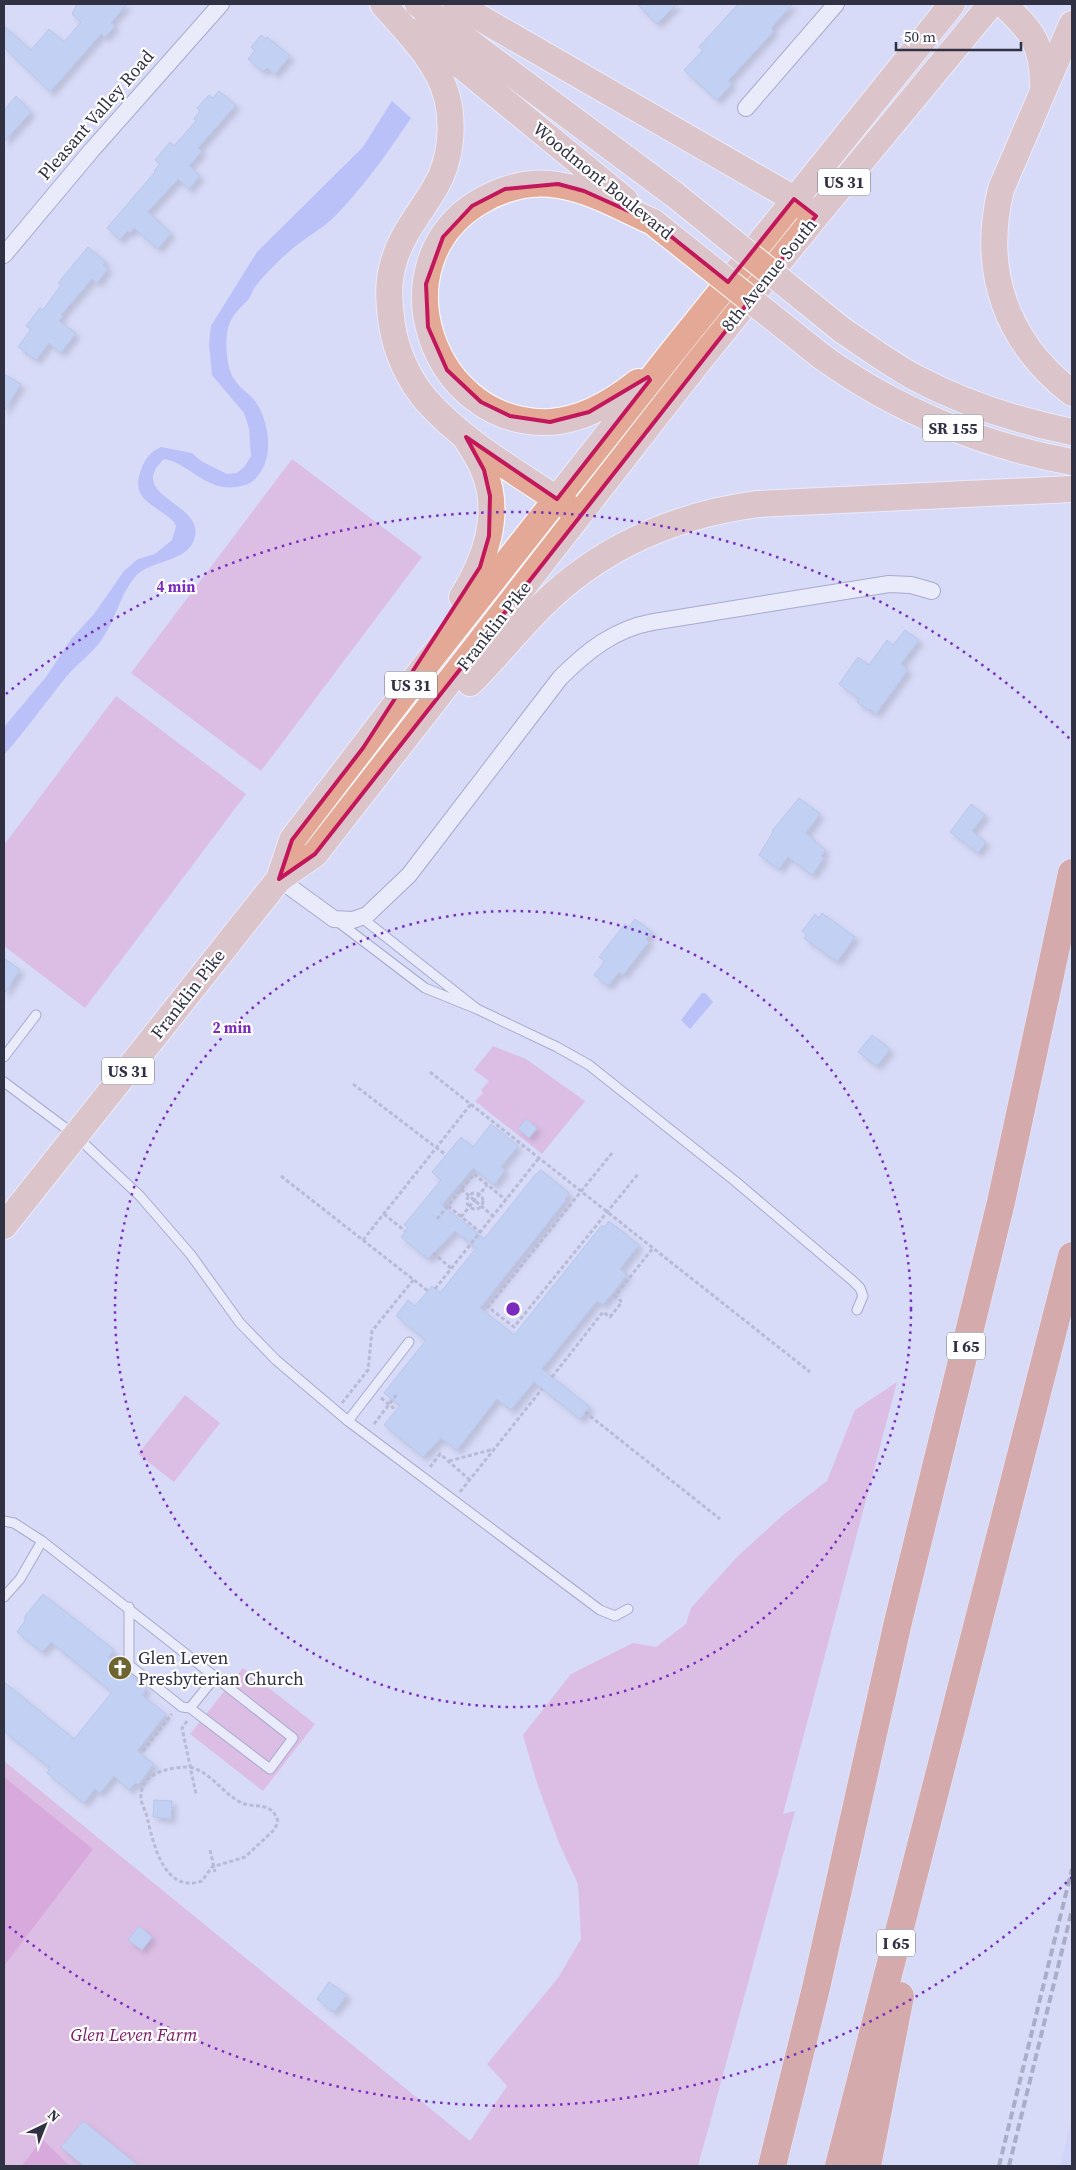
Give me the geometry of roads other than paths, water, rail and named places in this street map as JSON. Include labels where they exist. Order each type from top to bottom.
[{"type":"highway","name":"I 65","points":[[772,2166],[816,1988],[898,1622],[1001,1202],[1072,873]]},
{"type":"highway","name":"I 65","points":[[839,2166],[1072,1256]]},
{"type":"highway","points":[[867,2166],[954,1719]]},
{"type":"main road","name":"Woodmont Boulevard","points":[[384,4],[821,356],[865,386],[948,426],[1033,454],[1072,462]]},
{"type":"main road","points":[[384,4],[427,56],[436,71],[446,96],[450,119],[448,153],[440,178],[408,229],[393,262],[389,295],[393,333],[397,349],[414,384],[438,413],[466,437],[581,516]]},
{"type":"main road","name":"Woodmont Boulevard","points":[[418,4],[675,195],[842,330],[892,364],[943,391],[996,413],[1072,432]]},
{"type":"main road","points":[[456,4],[794,199],[816,216]]},
{"type":"main road","name":"8th Avenue South","points":[[674,350],[952,4]]},
{"type":"main road","name":"8th Avenue South","points":[[699,361],[991,4]]},
{"type":"main road","points":[[1003,4],[1032,32],[1037,42],[1043,66],[1043,88]]},
{"type":"main road","points":[[1072,24],[1000,189],[994,218],[993,251],[1005,305],[1019,336],[1036,361],[1072,393]]},
{"type":"main road","points":[[653,222],[572,187],[546,183],[505,189],[472,206],[443,237],[430,268],[424,298],[425,312],[433,344],[454,379],[466,391],[493,409],[529,420],[550,422],[597,408],[636,384],[674,350]]},
{"type":"main road","name":"Franklin Pike","points":[[279,879],[292,840],[674,350]]},
{"type":"main road","name":"Franklin Pike","points":[[4,1226],[279,879],[315,854],[581,516],[699,361]]},
{"type":"main road","points":[[363,748],[463,596],[474,578],[486,550],[490,509],[488,482],[466,437]]},
{"type":"main road","points":[[385,765],[475,678],[553,594],[599,560],[634,540],[668,525],[712,511],[758,504],[1072,489]]},
{"type":"street","name":"Pleasant Valley Road","points":[[4,255],[91,151],[221,4]]},
{"type":"street","points":[[746,108],[836,4]]},
{"type":"street","points":[[279,879],[334,920],[346,921],[362,918],[386,899],[409,875],[560,678],[603,640],[641,624],[880,585],[903,584],[932,591]]},
{"type":"lane","points":[[362,918],[477,1009]]},
{"type":"lane","points":[[334,920],[425,988],[477,1009],[574,1056],[628,1095],[735,1180],[853,1281],[860,1288],[863,1296],[857,1310]]},
{"type":"lane","points":[[4,1057],[36,1015]]},
{"type":"lane","points":[[4,1082],[76,1136],[110,1166],[163,1220],[245,1329],[276,1360],[336,1411],[604,1613],[615,1616],[628,1608]]},
{"type":"lane","points":[[348,1421],[409,1342]]},
{"type":"lane","points":[[4,1521],[14,1523],[42,1541],[129,1607],[293,1738],[270,1769],[193,1710],[180,1706],[129,1665],[129,1607]]},
{"type":"lane","points":[[4,1597],[20,1579],[42,1541]]},
{"type":"lane","points":[[193,1710],[216,1676]]},
{"type":"water","points":[[392,101],[411,118],[385,156],[337,214],[277,262],[255,287],[249,299],[236,312],[229,324],[226,347],[231,374],[236,383],[257,404],[265,422],[268,452],[262,471],[249,483],[239,487],[225,487],[215,485],[182,466],[164,459],[154,472],[154,482],[159,491],[188,515],[194,525],[195,537],[191,546],[176,557],[148,567],[134,578],[124,593],[110,626],[100,642],[66,677],[4,755],[4,727],[46,677],[72,638],[94,614],[124,571],[138,559],[155,554],[172,540],[176,526],[174,522],[146,500],[141,495],[139,488],[138,480],[148,456],[161,447],[192,453],[201,461],[227,474],[237,473],[245,466],[251,456],[249,428],[244,413],[212,375],[209,344],[211,326],[257,252],[363,147]]},
{"type":"water","points":[[702,993],[705,993],[713,1002],[690,1029],[681,1020]]},
{"type":"railway","points":[[999,2166],[1072,1869]]},
{"type":"railway","points":[[1009,2166],[1072,1910]]},
{"type":"place","name":"Glen Leven Presbyterian Church","points":[[120,1668]]},
{"type":"park label","name":"Glen Leven Farm","points":[[134,2035]]}]
